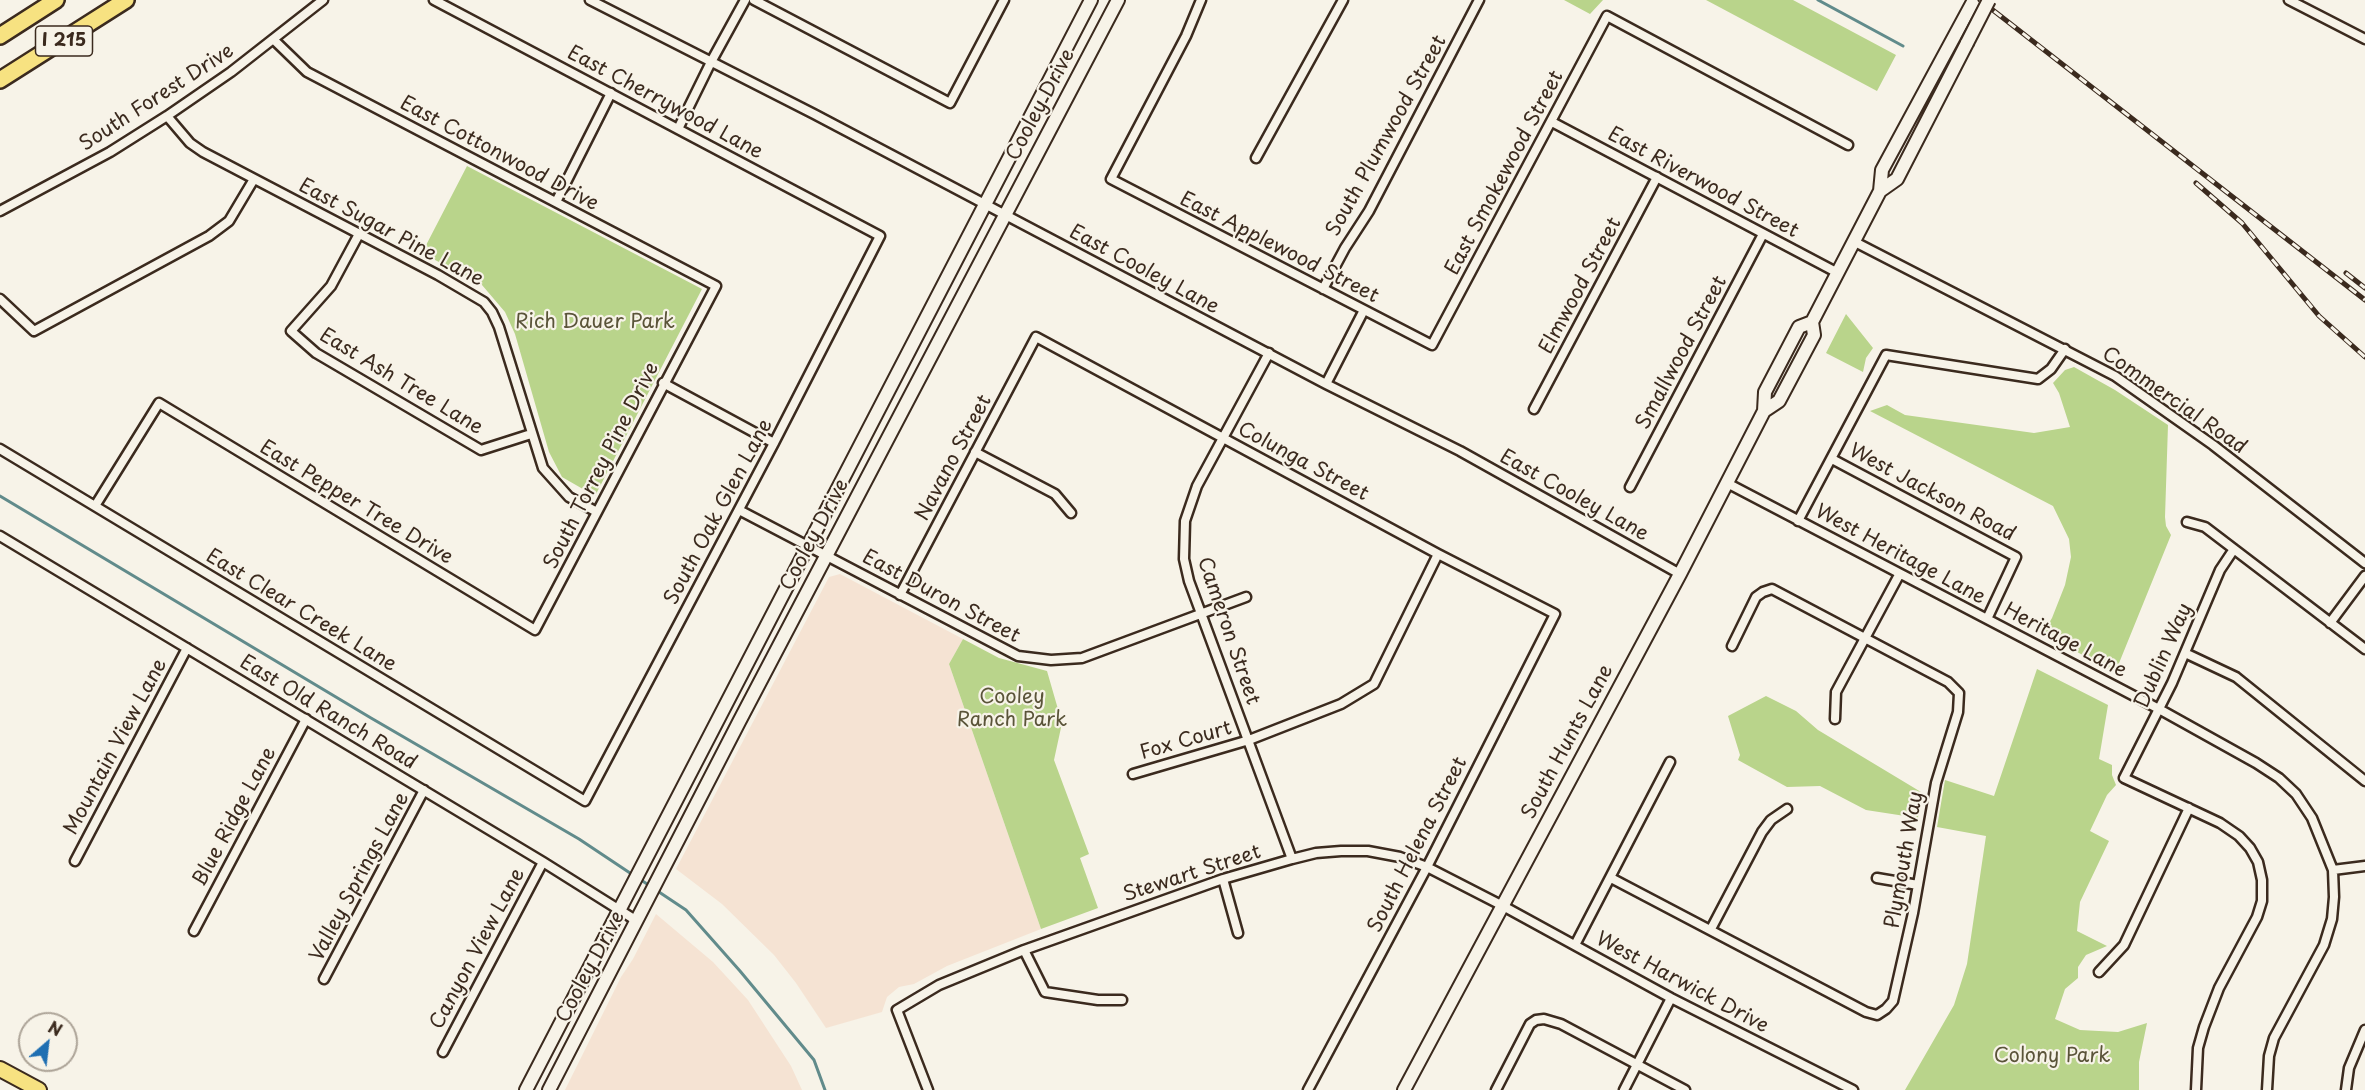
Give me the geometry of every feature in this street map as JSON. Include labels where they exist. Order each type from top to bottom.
[{"type":"highway","name":"I 215","points":[[0,36],[56,0]]},
{"type":"highway","name":"I 215","points":[[0,80],[126,0]]},
{"type":"main road","points":[[0,1070],[31,1088]]},
{"type":"street","name":"South Forest Drive","points":[[0,210],[110,152],[167,116],[274,39],[323,0]]},
{"type":"street","name":"East Cherrywood Lane","points":[[434,0],[880,236]]},
{"type":"street","name":"East Cooley Lane","points":[[590,0],[814,114],[1326,384],[1460,451],[1680,573]]},
{"type":"street","points":[[678,129],[745,0]]},
{"type":"street","points":[[754,0],[950,103],[1004,0]]},
{"type":"street","name":"Cooley Drive","points":[[528,1087],[806,545],[1091,0]]},
{"type":"street","name":"Cooley Drive","points":[[549,1090],[826,555],[1118,0]]},
{"type":"street","name":"East Applewood Street","points":[[1201,0],[1186,36],[1111,179],[1432,345]]},
{"type":"street","points":[[1256,158],[1343,0]]},
{"type":"street","name":"South Plumwood Street","points":[[1323,289],[1345,248],[1369,211],[1479,0]]},
{"type":"street","name":"South Hunts Lane","points":[[1404,1090],[1764,411],[1779,401],[1789,382],[1814,334],[1812,322],[1880,191],[1882,170],[1974,0]]},
{"type":"street","name":"South Hunts Lane","points":[[1880,191],[1897,179],[1989,0]]},
{"type":"street","points":[[2289,0],[2365,39]]},
{"type":"street","name":"East Smokewood Street","points":[[1432,345],[1607,16],[1848,145]]},
{"type":"street","name":"East Cottonwood Drive","points":[[274,39],[297,65],[307,72],[716,286]]},
{"type":"street","points":[[556,202],[611,93]]},
{"type":"street","name":"East Sugar Pine Lane","points":[[167,116],[190,143],[473,294],[488,307],[499,327],[543,468],[569,497],[597,512]]},
{"type":"street","name":"East Riverwood Street","points":[[1552,122],[1838,273]]},
{"type":"street","name":"Elmwood Street","points":[[1534,409],[1657,177]]},
{"type":"street","points":[[0,299],[34,330],[209,236],[229,221],[254,179]]},
{"type":"street","name":"East Ash Tree Lane","points":[[359,234],[331,286],[291,331],[316,353],[481,450],[531,434]]},
{"type":"street","name":"Smallwood Street","points":[[1630,487],[1763,234]]},
{"type":"street","name":"South Oak Glen Lane","points":[[585,801],[774,443],[880,236]]},
{"type":"street","name":"Commercial Road","points":[[1853,241],[2115,376],[2213,445],[2365,563]]},
{"type":"street","name":"South Torrey Pine Drive","points":[[535,630],[716,286]]},
{"type":"street","points":[[1326,384],[1364,310]]},
{"type":"street","name":"Colunga Street","points":[[1036,337],[1438,554],[1555,614]]},
{"type":"street","name":"Navano Street","points":[[900,595],[1036,337]]},
{"type":"street","points":[[1727,483],[1798,521],[1886,355],[2038,379],[2051,369],[2065,349]]},
{"type":"street","name":"Cameron Street","points":[[1269,353],[1197,486],[1185,521],[1184,559],[1189,581],[1292,859]]},
{"type":"street","points":[[663,383],[774,443]]},
{"type":"street","name":"East Pepper Tree Drive","points":[[96,506],[159,403],[535,630]]},
{"type":"street","name":"East Clear Creek Lane","points":[[0,449],[585,801]]},
{"type":"street","points":[[975,452],[1055,494],[1071,513]]},
{"type":"street","name":"West Jackson Road","points":[[1832,459],[2016,557],[1987,619]]},
{"type":"street","name":"East Duron Street","points":[[739,510],[1006,652],[1018,656],[1051,660],[1082,658],[1246,597]]},
{"type":"street","name":"West Heritage Lane","points":[[1798,521],[1987,619]]},
{"type":"street","points":[[2187,522],[2205,527],[2365,649]]},
{"type":"street","name":"East Old Ranch Road","points":[[0,536],[424,790],[637,921]]},
{"type":"street","name":"Dublin Way","points":[[2189,808],[2124,778],[2185,653],[2220,570],[2234,549]]},
{"type":"street","name":"Fox Court","points":[[1133,774],[1249,740],[1341,704],[1374,684],[1438,554]]},
{"type":"street","points":[[1835,719],[1836,692],[1899,575]]},
{"type":"street","points":[[2330,623],[2365,576]]},
{"type":"street","name":"Plymouth Way","points":[[1611,878],[1866,1012],[1877,1015],[1893,1001],[1918,885],[1935,783],[1958,712],[1959,693],[1948,682],[1772,590],[1756,597],[1732,646]]},
{"type":"street","name":"South Helena Street","points":[[1308,1090],[1426,867],[1555,614]]},
{"type":"street","name":"Heritage Lane","points":[[1987,619],[2159,709],[2279,778],[2296,794],[2312,818],[2332,870],[2334,897],[2330,931],[2317,962],[2274,1038],[2269,1056],[2267,1090]]},
{"type":"street","name":"Mountain View Lane","points":[[75,861],[187,648]]},
{"type":"street","points":[[2185,653],[2236,677],[2365,781]]},
{"type":"street","name":"Blue Ridge Lane","points":[[194,931],[306,719]]},
{"type":"street","points":[[1575,945],[1670,762]]},
{"type":"street","name":"Valley Springs Lane","points":[[324,979],[424,790]]},
{"type":"street","points":[[2099,972],[2124,945],[2189,808],[2220,823],[2239,836],[2250,848],[2258,862],[2262,880],[2262,901],[2257,917],[2219,988],[2204,1027],[2198,1048],[2196,1090]]},
{"type":"street","points":[[1711,929],[1762,831],[1771,820],[1787,809]]},
{"type":"street","points":[[664,824],[681,833]]},
{"type":"street","name":"Stewart Street","points":[[928,1090],[897,1010],[939,985],[1024,950],[1223,879],[1317,853],[1368,851],[1400,857],[1426,867],[1503,906]]},
{"type":"street","name":"Canyon View Lane","points":[[443,1052],[543,862]]},
{"type":"street","points":[[2332,870],[2365,866]]},
{"type":"street","points":[[1877,878],[1918,885]]},
{"type":"street","points":[[1223,879],[1238,933]]},
{"type":"street","name":"West Harwick Drive","points":[[1503,906],[1671,998],[1848,1089]]},
{"type":"street","points":[[1024,950],[1045,992],[1122,1000]]},
{"type":"street","points":[[578,989],[596,998]]},
{"type":"street","points":[[1624,1090],[1671,998]]},
{"type":"street","points":[[1496,1090],[1530,1024],[1544,1019],[1561,1024],[1684,1090]]},
{"type":"street","points":[[2346,1090],[2349,1068],[2365,1030]]},
{"type":"street","points":[[528,1087],[542,1090]]},
{"type":"shaded area","points":[[840,574],[963,639],[949,664],[1041,929],[947,966],[914,984],[899,987],[887,997],[882,1012],[826,1028],[774,955],[722,904],[676,869],[829,577]]},
{"type":"shaded area","points":[[656,914],[713,962],[748,1000],[791,1066],[802,1090],[565,1090],[621,977]]},
{"type":"green space","points":[[1564,0],[1603,0],[1590,14]]},
{"type":"green space","points":[[1706,0],[1793,0],[1896,55],[1877,91]]},
{"type":"green space","name":"Rich Dauer Park","points":[[467,166],[702,289],[595,496],[562,477],[549,452],[515,334],[505,312],[482,285],[422,253]]},
{"type":"green space","points":[[1846,314],[1873,348],[1866,358],[1863,372],[1826,353]]},
{"type":"green space","points":[[2074,367],[2115,390],[2168,425],[2165,517],[2166,526],[2171,535],[2115,673],[2043,633],[2052,618],[2065,585],[2071,557],[2069,539],[2053,506],[1870,411],[1887,405],[1905,415],[2034,433],[2070,427],[2059,393],[2053,383],[2065,370]]},
{"type":"green space","name":"Cooley Ranch Park","points":[[963,639],[999,658],[1047,671],[1062,723],[1054,760],[1089,854],[1080,858],[1098,908],[1041,929],[949,664]]},
{"type":"green space","name":"Colony Park","points":[[2037,669],[2108,705],[2099,759],[2112,765],[2112,775],[2116,785],[2107,795],[2090,831],[2109,841],[2080,902],[2077,931],[2107,946],[2086,955],[2078,967],[2078,978],[2065,989],[2055,1019],[2080,1030],[2118,1032],[2147,1023],[2139,1062],[2139,1090],[1905,1090],[1954,1005],[1967,964],[1986,836],[1937,827],[1945,780],[1994,796]]},
{"type":"green space","points":[[1766,696],[1796,711],[1818,730],[1921,792],[1918,818],[1866,810],[1820,786],[1787,787],[1738,760],[1740,755],[1728,716]]},
{"type":"waterway","points":[[1818,0],[1903,46]]},
{"type":"waterway","points":[[0,496],[371,718],[579,839],[633,875]]},
{"type":"waterway","points":[[638,878],[650,886]]},
{"type":"waterway","points":[[656,890],[686,910],[740,971],[814,1060],[825,1090]]},
{"type":"railway","points":[[1980,0],[2365,300]]},
{"type":"railway","points":[[2196,183],[2242,223],[2319,316],[2365,357]]},
{"type":"railway","points":[[2346,273],[2365,288]]}]
